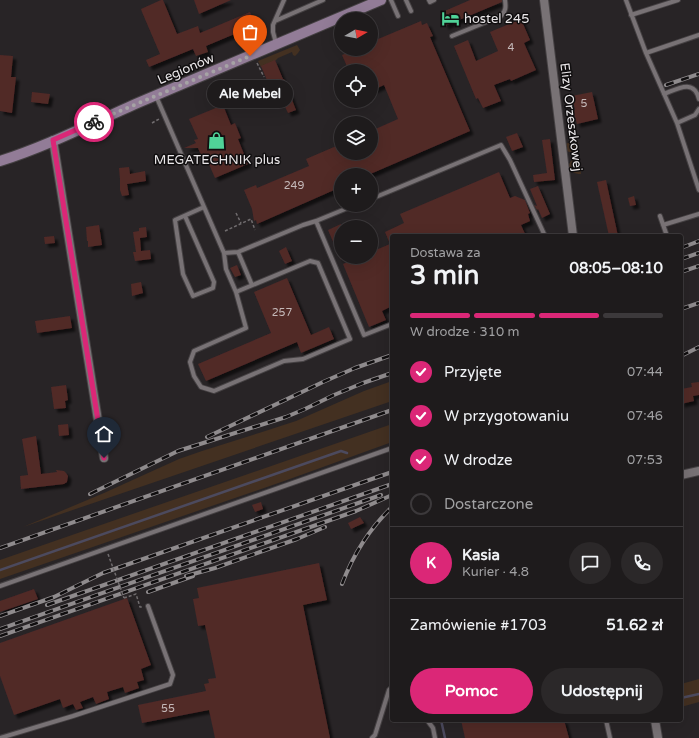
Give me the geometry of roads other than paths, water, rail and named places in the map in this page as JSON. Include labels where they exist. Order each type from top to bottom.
[{"type":"street","name":"Legionów","points":[[0,161],[53,140],[381,0]]},
{"type":"street","name":"Elizy Orzeszkowej","points":[[544,0],[574,234]]},
{"type":"street","points":[[53,140],[104,458]]},
{"type":"street","points":[[683,475],[699,471]]},
{"type":"street","points":[[655,722],[658,738]]},
{"type":"lane","points":[[276,44],[273,25],[284,0]]},
{"type":"lane","points":[[275,21],[323,0]]},
{"type":"lane","points":[[391,0],[398,16]]},
{"type":"lane","points":[[406,0],[411,11]]},
{"type":"lane","points":[[430,0],[430,2],[434,0]]},
{"type":"lane","points":[[452,36],[501,16],[505,12],[506,8],[505,0]]},
{"type":"lane","points":[[626,0],[646,53],[677,123],[699,190]]},
{"type":"lane","points":[[631,16],[678,0]]},
{"type":"lane","points":[[646,53],[699,34]]},
{"type":"lane","points":[[664,94],[684,86],[689,86],[695,89],[699,99]]},
{"type":"lane","points":[[156,95],[224,253],[226,269],[236,292],[246,328],[194,351],[190,362],[194,376],[201,387],[214,391],[284,361],[303,359],[350,339],[318,264],[310,261],[236,292]]},
{"type":"lane","points":[[677,123],[695,116],[699,109]]},
{"type":"lane","points":[[378,195],[501,145],[510,160],[544,234]]},
{"type":"lane","points":[[185,216],[214,282],[213,288],[193,296],[183,274],[175,220],[204,207]]},
{"type":"lane","points":[[224,253],[238,252],[338,212]]},
{"type":"lane","points":[[663,225],[699,214]]},
{"type":"lane","points":[[660,216],[665,234]]},
{"type":"lane","points":[[316,221],[364,335],[390,325]]},
{"type":"lane","points":[[238,252],[252,285]]},
{"type":"lane","points":[[0,586],[390,449]]},
{"type":"lane","points":[[85,556],[87,561]]},
{"type":"lane","points":[[0,738],[74,716],[170,684],[173,675],[148,606]]},
{"type":"lane","points":[[372,738],[375,735],[390,689]]},
{"type":"lane","points":[[428,722],[433,728],[435,738]]},
{"type":"lane","points":[[606,722],[610,738]]},
{"type":"waterway","points":[[0,570],[341,451],[347,453]]},
{"type":"waterway","points":[[683,698],[699,694]]},
{"type":"waterway","points":[[441,722],[445,738]]},
{"type":"railway","points":[[666,85],[699,74]]},
{"type":"railway","points":[[683,247],[699,241]]},
{"type":"railway","points":[[683,258],[699,253]]},
{"type":"railway","points":[[683,271],[699,266]]},
{"type":"railway","points":[[683,308],[699,303]]},
{"type":"railway","points":[[683,355],[699,347]]},
{"type":"railway","points":[[207,437],[323,382],[355,368],[390,356]]},
{"type":"railway","points":[[90,494],[178,451],[286,417],[334,395],[390,374]]},
{"type":"railway","points":[[0,548],[390,411]]},
{"type":"railway","points":[[0,616],[54,597],[103,573],[390,473]]},
{"type":"railway","points":[[47,605],[390,485]]},
{"type":"railway","points":[[0,629],[381,495]]},
{"type":"railway","points":[[0,636],[356,511],[390,496]]},
{"type":"railway","points":[[342,584],[362,543],[376,524],[390,509]]},
{"type":"railway","points":[[186,576],[215,568],[297,539],[325,527]]},
{"type":"railway","points":[[148,592],[193,576]]},
{"type":"place","name":"hostel 245","points":[[451,19]]},
{"type":"place","name":"Ale Mebel","points":[[250,56]]},
{"type":"place","name":"MEGATECHNIK plus","points":[[217,141]]}]
